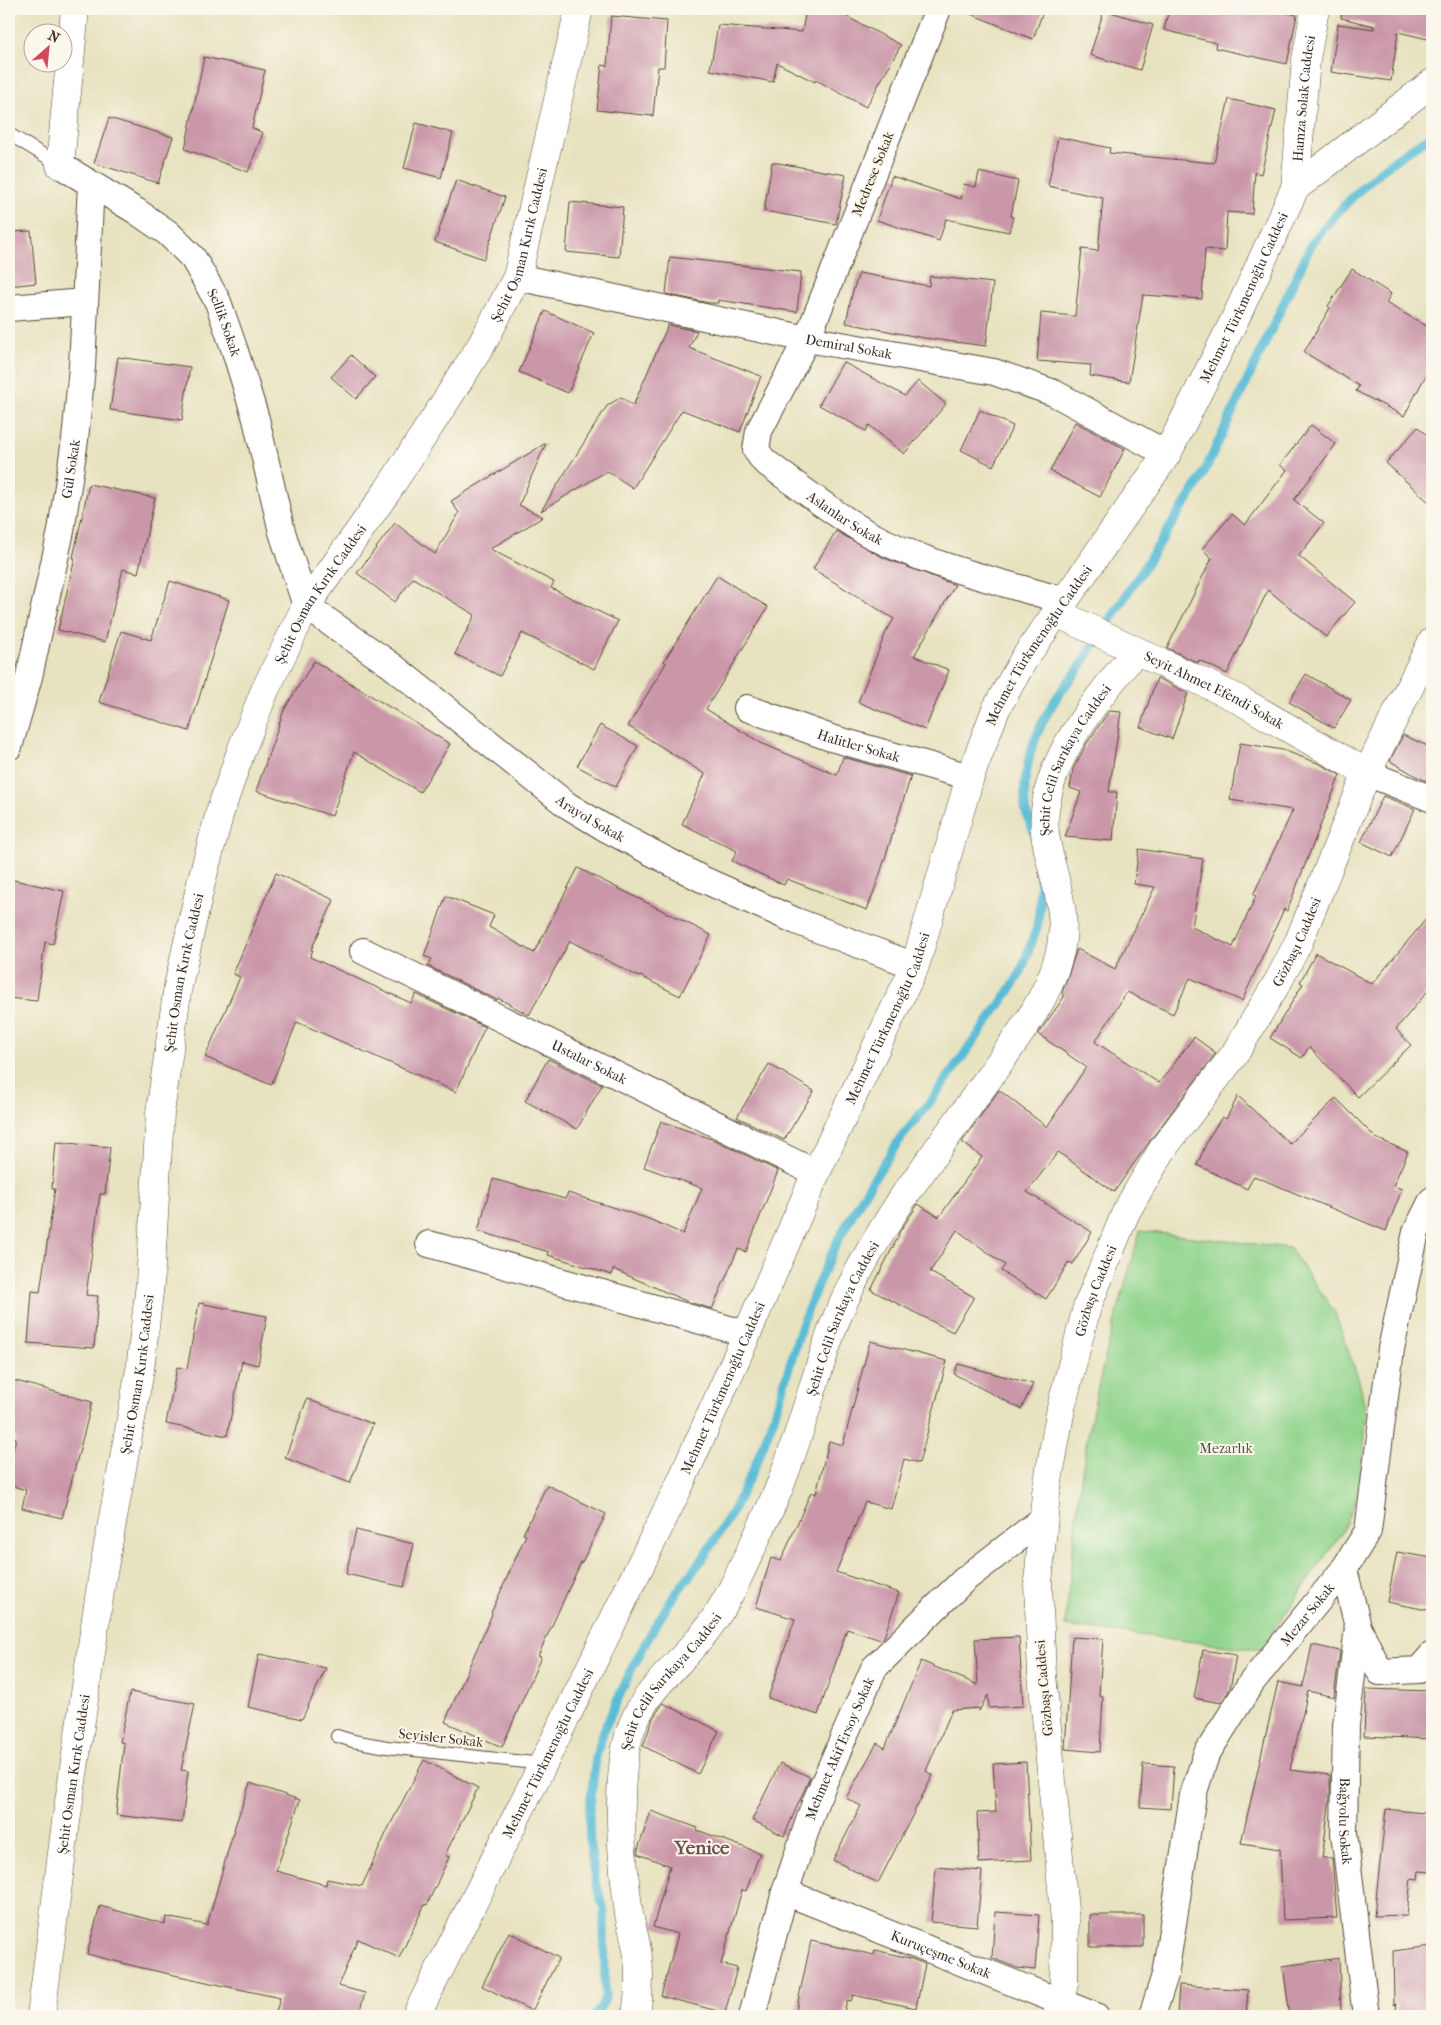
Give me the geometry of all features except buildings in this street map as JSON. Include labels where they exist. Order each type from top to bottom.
[{"type":"street","points":[[60,165],[75,9]]},
{"type":"street","name":"Şehit Osman Kırık Caddesi","points":[[40,2016],[102,1578],[140,1370],[150,1283],[160,1113],[178,986],[201,883],[220,812],[241,751],[266,690],[306,606],[386,492],[442,407],[482,344],[516,277],[580,9]]},
{"type":"street","name":"Medrese Sokak","points":[[807,339],[938,9]]},
{"type":"street","name":"Hamza Solak Caddesi","points":[[1295,188],[1306,60],[1316,9]]},
{"type":"street","name":"Mehmet Türkmenoğlu Caddesi","points":[[416,2016],[544,1764],[679,1486],[816,1173],[915,966],[970,778],[996,709],[1024,659],[1167,454],[1237,315],[1295,188],[1432,83]]},
{"type":"street","name":"Sellik Sokak","points":[[60,165],[168,233],[193,258],[218,302],[256,419],[282,532],[306,606]]},
{"type":"street","name":"Gül Sokak","points":[[9,747],[29,677],[61,531],[75,440],[82,367],[91,184]]},
{"type":"street","name":"Demiral Sokak","points":[[516,277],[807,339],[994,372],[1054,393],[1167,454]]},
{"type":"street","points":[[9,308],[85,302]]},
{"type":"street","name":"Aslanlar Sokak","points":[[807,339],[759,431],[756,450],[764,461],[838,515],[868,533],[892,544],[1061,607]]},
{"type":"street","name":"Arayol Sokak","points":[[306,606],[391,666],[567,805],[605,828],[702,879],[796,921],[915,966]]},
{"type":"street","name":"Seyit Ahmet Efendi Sokak","points":[[1061,607],[1083,625],[1127,648],[1236,698],[1367,773]]},
{"type":"street","name":"Gözbaşı Caddesi","points":[[1059,2010],[1064,1983],[1065,1921],[1039,1623],[1038,1584],[1043,1519],[1061,1408],[1072,1361],[1087,1307],[1126,1212],[1164,1147],[1234,1055],[1280,978],[1299,941],[1367,773],[1432,642]]},
{"type":"street","name":"Şehit Celil Sarıkaya Caddesi","points":[[636,2016],[640,1991],[638,1956],[630,1915],[622,1832],[622,1771],[626,1746],[632,1726],[639,1708],[650,1692],[695,1645],[711,1624],[743,1567],[783,1478],[836,1320],[847,1293],[884,1227],[1040,1005],[1058,959],[1064,936],[1064,918],[1046,833],[1045,815],[1048,798],[1065,749],[1075,730],[1127,648]]},
{"type":"street","name":"Halitler Sokak","points":[[747,708],[831,738],[970,778]]},
{"type":"street","points":[[1367,773],[1432,799]]},
{"type":"street","name":"Ustalar Sokak","points":[[364,951],[816,1173]]},
{"type":"street","name":"Mezar Sokak","points":[[1152,2016],[1165,1975],[1192,1795],[1206,1755],[1251,1683],[1344,1569],[1368,1531],[1391,1349],[1416,1232],[1432,1200]]},
{"type":"street","points":[[428,1244],[747,1334]]},
{"type":"street","name":"Mehmet Akif Ersoy Sokak","points":[[752,2016],[784,1892],[815,1803],[874,1668],[964,1580],[1043,1519]]},
{"type":"street","points":[[1344,1569],[1358,1626],[1380,1672],[1419,1670],[1432,1655]]},
{"type":"street","name":"Bağyolu Sokak","points":[[1358,1626],[1346,1725],[1344,1833],[1366,2016]]},
{"type":"street","name":"Kuruçeşme Sokak","points":[[784,1892],[1059,2010],[1096,2016]]},
{"type":"lane","name":"Sellik Sokak","points":[[9,134],[60,165]]},
{"type":"lane","name":"Seyisler Sokak","points":[[336,1736],[352,1741],[387,1747],[544,1764]]},
{"type":"green space","name":"Mezarlık","points":[[1140,1231],[1290,1248],[1334,1311],[1360,1383],[1366,1414],[1363,1466],[1356,1499],[1341,1534],[1260,1650],[1065,1626],[1074,1534],[1092,1416],[1106,1354]]},
{"type":"waterway","points":[[1035,836],[1025,807],[1025,788],[1031,751],[1038,733],[1055,700],[1078,670],[1201,479],[1312,243],[1366,183],[1414,146],[1432,136]]},
{"type":"waterway","points":[[595,2016],[605,1999],[604,1910],[595,1879],[590,1845],[589,1813],[596,1757],[604,1730],[632,1668],[651,1633],[671,1600],[703,1558],[731,1514],[754,1468],[773,1420],[802,1325],[819,1281],[839,1238],[867,1189],[898,1142],[933,1098],[1021,972],[1037,927],[1040,903],[1040,869]]},
{"type":"district","name":"Yenice","points":[[702,1848]]}]
